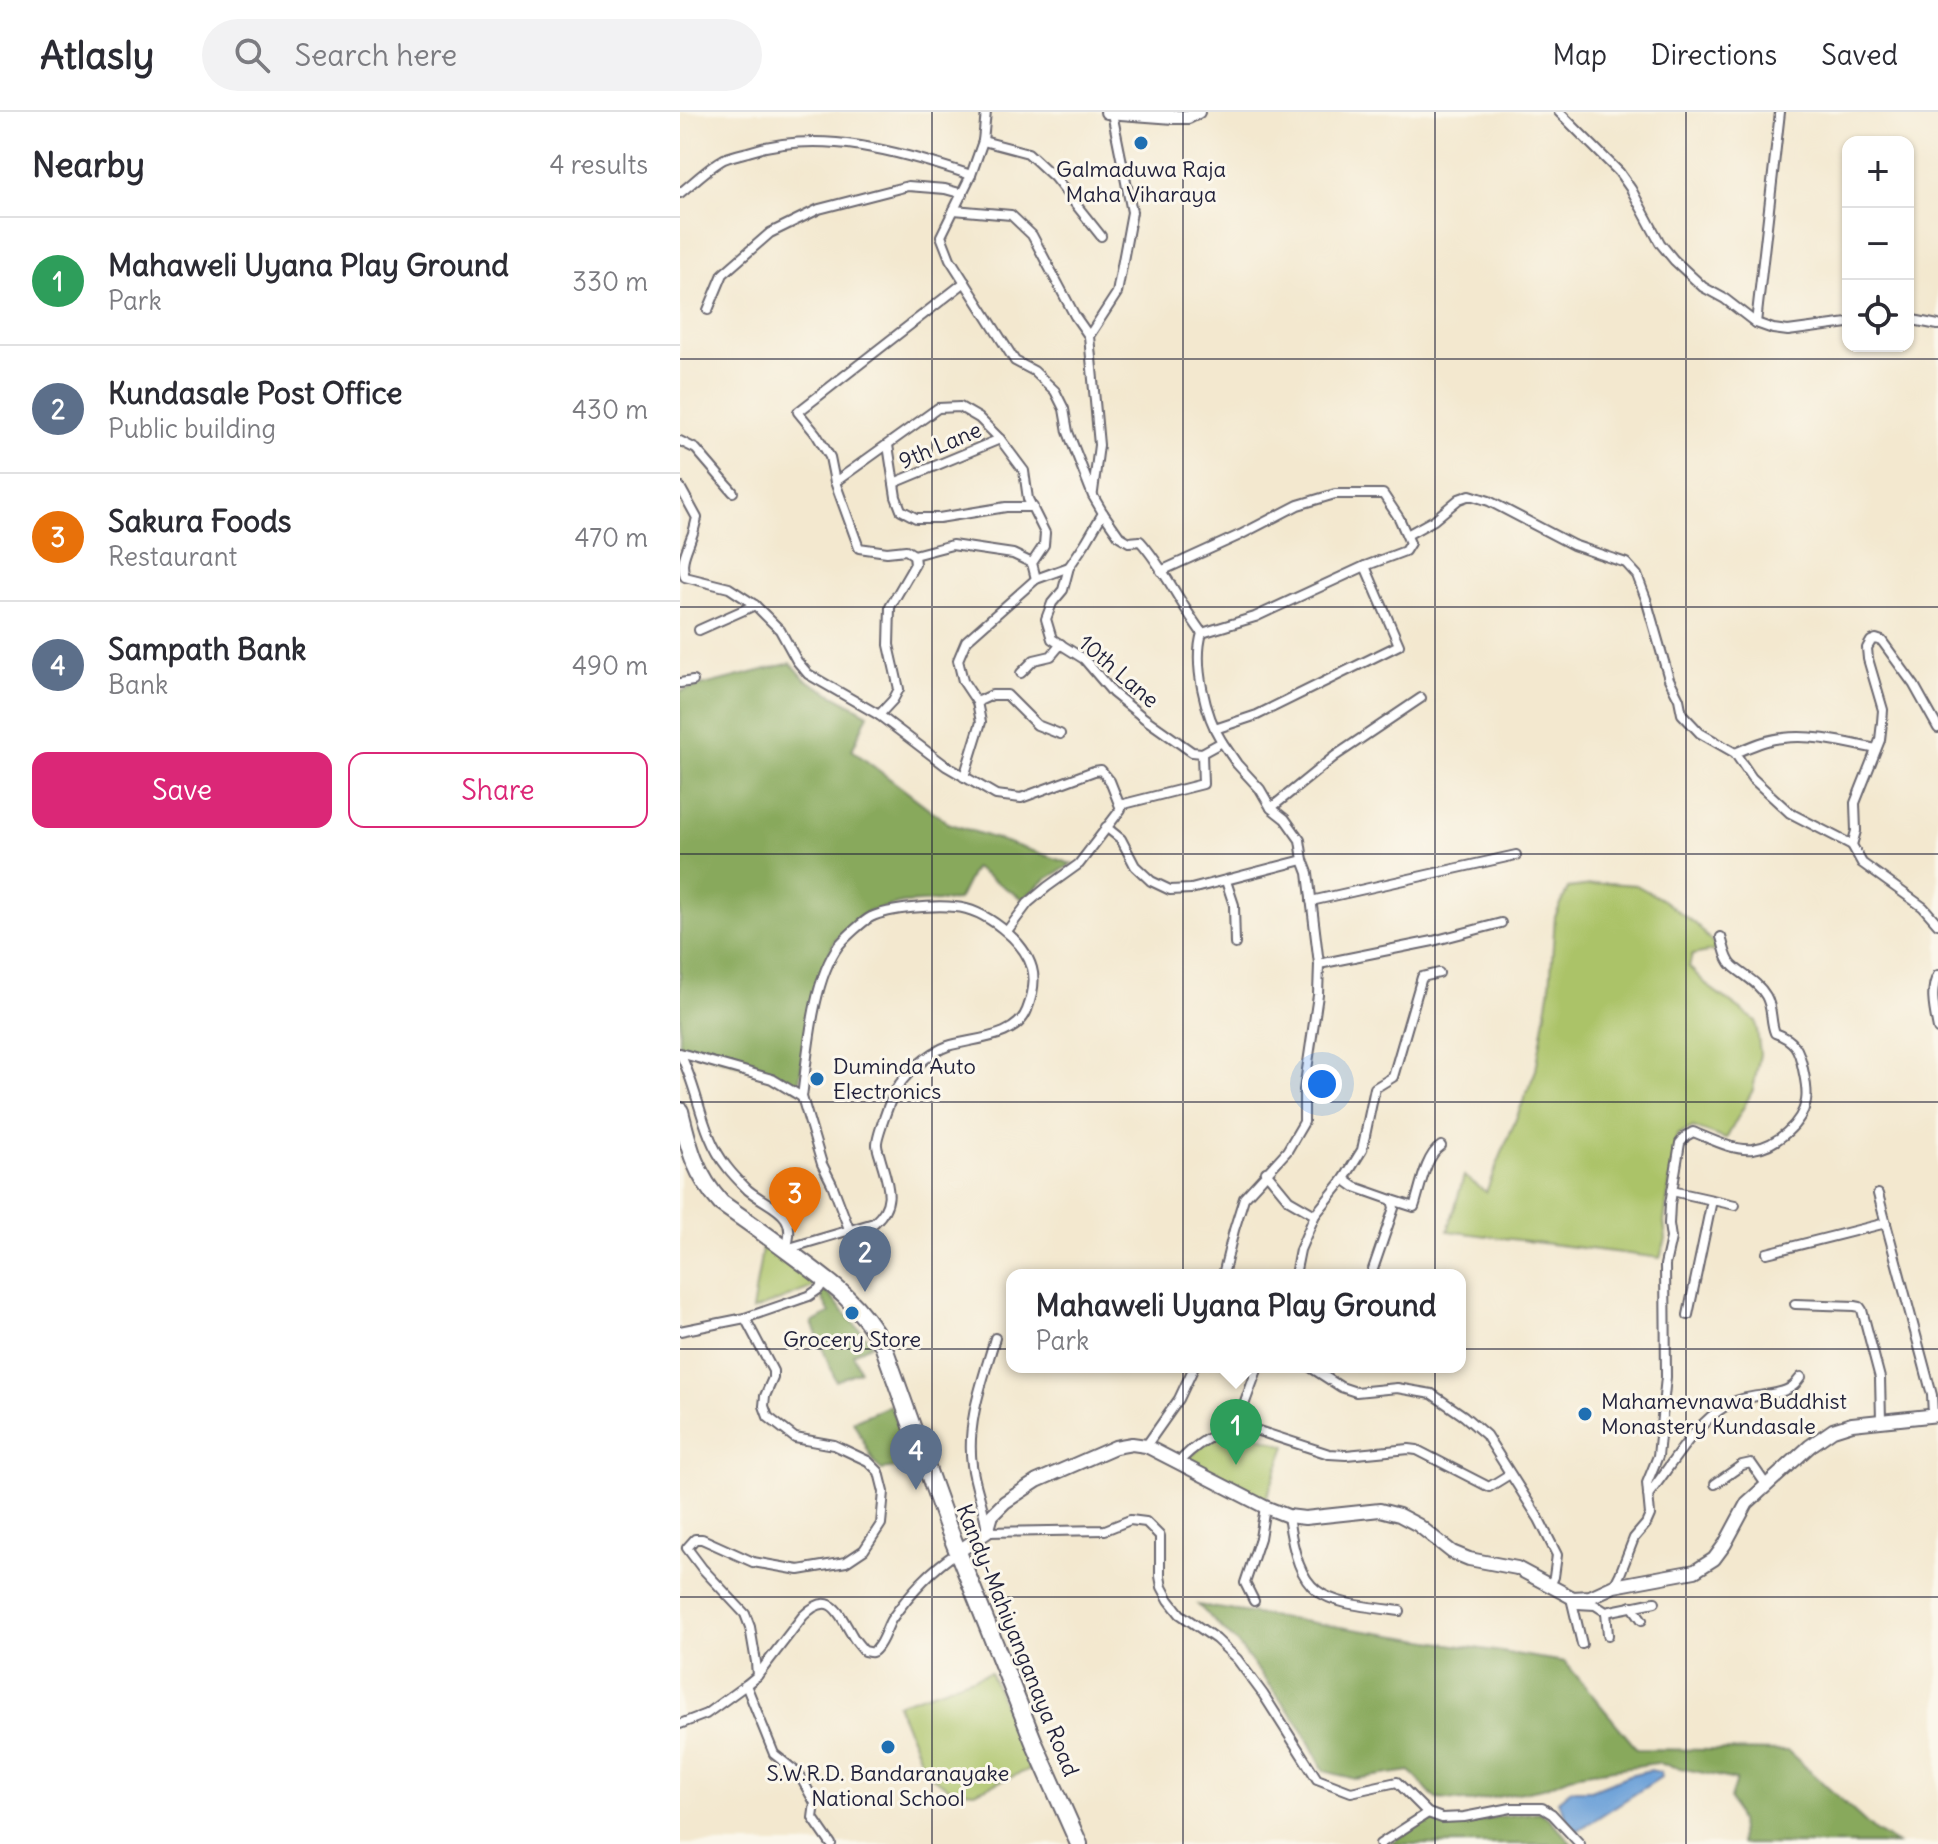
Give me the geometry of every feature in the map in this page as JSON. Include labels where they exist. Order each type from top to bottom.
[{"type":"highway","name":"Kandy-Mahiyanganaya Road","points":[[680,1111],[694,1162],[710,1191],[721,1203],[826,1278],[848,1297],[874,1328],[1035,1745],[1079,1844]]},
{"type":"street","points":[[986,112],[983,141],[971,175],[941,236],[950,259],[1015,361],[1034,371],[1055,391],[1093,496],[1103,513],[1119,536],[1129,542],[1140,541],[1150,552],[1186,613],[1202,633]]},
{"type":"street","points":[[1089,336],[1117,293],[1132,212],[1110,113],[1188,117],[1198,112]]},
{"type":"street","points":[[1559,112],[1619,172],[1660,243],[1703,287],[1725,299],[1756,323],[1773,329],[1788,331],[1842,324]]},
{"type":"street","points":[[1756,323],[1780,112]]},
{"type":"street","points":[[680,193],[724,159],[766,146],[814,141],[867,147],[971,175]]},
{"type":"street","points":[[983,141],[1028,153],[1054,177],[1101,236]]},
{"type":"street","points":[[708,310],[723,274],[770,233],[819,209],[908,186],[963,194]]},
{"type":"street","points":[[954,210],[1011,215],[1032,235],[1089,336],[1099,445],[1093,496]]},
{"type":"street","points":[[965,282],[798,412],[830,457],[835,482],[859,548],[887,552],[906,550],[914,555],[952,545],[1013,554],[1032,563]]},
{"type":"street","points":[[1914,320],[1938,325]]},
{"type":"street","points":[[835,482],[938,408],[960,407],[979,418],[1000,439],[1024,471],[1028,499],[1045,533],[1044,545],[1032,563],[1036,579]]},
{"type":"street","name":"9th Lane","points":[[894,483],[1000,439]]},
{"type":"street","points":[[680,441],[696,449],[733,492]]},
{"type":"street","points":[[888,445],[896,497],[901,510],[916,518],[939,518],[1006,507],[1033,507]]},
{"type":"street","points":[[680,487],[697,518],[691,539],[680,559],[680,568],[685,577],[729,588],[755,605],[780,630],[808,674],[879,715],[946,766],[996,795],[1021,798],[1101,770],[1110,781],[1121,809],[1079,864],[1028,903],[1007,931]]},
{"type":"street","points":[[1161,571],[1298,505],[1335,494],[1383,494],[1399,518],[1410,543],[1405,551],[1255,617],[1202,633]]},
{"type":"street","points":[[1407,535],[1434,520],[1459,499],[1470,495],[1489,501],[1573,545],[1626,563],[1637,575],[1646,599],[1682,714],[1700,733],[1735,753],[1752,778],[1790,813],[1852,845],[1862,863],[1923,907],[1938,924]]},
{"type":"street","name":"10th Lane","points":[[1103,513],[1069,567],[1063,590],[1052,603],[1046,619],[1052,639],[1084,659],[1113,693],[1144,718],[1192,752],[1202,753]]},
{"type":"street","points":[[879,715],[899,689],[889,645],[890,607],[915,564],[914,555]]},
{"type":"street","points":[[1215,729],[1257,715],[1399,645],[1365,566]]},
{"type":"street","points":[[964,777],[981,722],[977,702],[963,681],[958,660],[966,641],[1036,579],[1069,567]]},
{"type":"street","points":[[699,630],[755,605]]},
{"type":"street","points":[[1202,633],[1198,665],[1210,719],[1237,764],[1300,840],[1308,873],[1319,964],[1318,995],[1304,1090],[1304,1122],[1287,1151],[1244,1198],[1224,1269]]},
{"type":"street","points":[[1852,845],[1856,831],[1855,803],[1880,740],[1883,710],[1868,659],[1867,648],[1871,641],[1882,641],[1914,685],[1938,728]]},
{"type":"street","points":[[1021,673],[1034,660],[1051,656],[1061,644]]},
{"type":"street","points":[[680,683],[693,681]]},
{"type":"street","points":[[977,702],[992,695],[1007,695],[1037,725],[1060,734]]},
{"type":"street","points":[[1271,808],[1335,756],[1421,698]]},
{"type":"street","points":[[1735,753],[1759,743],[1794,737],[1876,749]]},
{"type":"street","points":[[1120,805],[1203,784],[1202,753],[1222,742]]},
{"type":"street","points":[[1106,827],[1121,839],[1135,866],[1151,881],[1170,890],[1191,889],[1303,860]]},
{"type":"street","points":[[1311,901],[1516,855]]},
{"type":"street","points":[[1226,881],[1234,905],[1235,944]]},
{"type":"street","points":[[786,1249],[874,1223],[885,1214],[889,1187],[876,1143],[894,1092],[913,1068],[944,1047],[1002,1033],[1019,1023],[1026,1014],[1034,979],[1032,968],[1025,952],[1007,931],[989,919],[957,907],[904,908],[871,917],[840,944],[830,961],[817,995],[802,1097],[822,1164],[849,1229]]},
{"type":"street","points":[[1319,964],[1433,941],[1501,923]]},
{"type":"street","points":[[1614,1586],[1634,1538],[1650,1515],[1647,1483],[1658,1456],[1666,1377],[1665,1265],[1671,1238],[1672,1191],[1680,1143],[1693,1132],[1723,1144],[1754,1149],[1769,1144],[1798,1122],[1806,1102],[1801,1053],[1786,1037],[1775,1033],[1766,995],[1730,965],[1721,937]]},
{"type":"street","points":[[1296,1269],[1300,1250],[1315,1215],[1344,1179],[1362,1150],[1375,1088],[1393,1077],[1422,977],[1439,973]]},
{"type":"street","points":[[1938,975],[1933,996],[1938,1029]]},
{"type":"street","points":[[680,1053],[772,1079],[802,1097]]},
{"type":"street","points":[[680,1053],[697,1095],[707,1132],[725,1166],[749,1191],[777,1208],[785,1217],[791,1234],[786,1249]]},
{"type":"street","points":[[1344,1179],[1355,1187],[1414,1207],[1428,1163],[1434,1150],[1441,1146]]},
{"type":"street","points":[[1266,1172],[1289,1200],[1315,1215]]},
{"type":"street","points":[[1672,1191],[1735,1205]]},
{"type":"street","points":[[987,1532],[992,1515],[1005,1502],[1037,1481],[1115,1447],[1132,1444],[1146,1446],[1288,1516],[1305,1518],[1380,1510],[1399,1515],[1418,1525],[1452,1552],[1469,1559],[1517,1568],[1572,1597],[1590,1597],[1614,1586],[1695,1571],[1714,1559],[1747,1503],[1810,1446],[1833,1430],[1852,1424],[1936,1415],[1878,1194]]},
{"type":"street","points":[[1373,1269],[1394,1208],[1392,1200]]},
{"type":"street","points":[[1688,1315],[1712,1200]]},
{"type":"street","points":[[1767,1253],[1886,1223]]},
{"type":"street","points":[[680,1331],[745,1318],[809,1296],[819,1289],[826,1278]]},
{"type":"street","points":[[1795,1304],[1855,1306],[1862,1310],[1880,1378],[1881,1420]]},
{"type":"street","points":[[745,1318],[773,1371],[765,1396],[764,1406],[768,1417],[795,1438],[834,1445],[868,1461],[879,1472],[884,1492],[881,1524],[864,1550],[846,1562],[799,1570],[753,1562],[702,1539],[695,1539],[684,1549],[745,1614],[750,1627],[757,1676]]},
{"type":"street","points":[[987,1532],[972,1467],[971,1423],[995,1338]]},
{"type":"street","points":[[1146,1446],[1179,1399],[1191,1373]]},
{"type":"street","points":[[1237,1424],[1256,1373]]},
{"type":"street","points":[[1319,1373],[1341,1387],[1356,1392],[1397,1388],[1432,1394],[1486,1435],[1539,1519],[1557,1555],[1550,1586]]},
{"type":"street","points":[[1648,1495],[1704,1423],[1724,1406],[1737,1399],[1782,1391],[1792,1387],[1801,1377]]},
{"type":"street","points":[[1178,1463],[1189,1450],[1208,1437],[1237,1424],[1329,1454],[1417,1450],[1489,1487],[1510,1474]]},
{"type":"street","points":[[1715,1484],[1742,1465],[1751,1463],[1767,1486]]},
{"type":"street","points":[[1254,1601],[1245,1583],[1260,1538],[1265,1507]]},
{"type":"street","points":[[1288,1516],[1291,1539],[1302,1574],[1312,1587],[1327,1598],[1346,1604],[1400,1611]]},
{"type":"street","points":[[680,1724],[706,1714],[757,1676],[812,1607],[829,1604],[836,1607],[853,1638],[864,1651],[870,1652],[876,1649],[889,1623],[929,1572],[987,1532],[1105,1530],[1130,1520],[1146,1522],[1160,1536],[1160,1576],[1169,1600],[1180,1614],[1216,1639],[1237,1659],[1317,1779],[1351,1792],[1397,1782],[1428,1813],[1442,1818],[1511,1808],[1542,1808],[1552,1814],[1580,1844]]},
{"type":"street","points":[[1572,1597],[1577,1604],[1595,1605],[1606,1612],[1655,1602]]},
{"type":"street","points":[[1572,1597],[1582,1644]]},
{"type":"street","points":[[1632,1606],[1642,1620]]},
{"type":"street","points":[[1606,1612],[1608,1635]]},
{"type":"street","points":[[746,1685],[774,1754],[799,1774],[815,1803],[813,1818],[831,1844]]},
{"type":"street","points":[[1380,1844],[1428,1813]]},
{"type":"green space","points":[[791,663],[806,680],[868,714],[852,750],[948,823],[1072,864],[1045,880],[1023,899],[974,868],[958,900],[903,903],[867,912],[835,940],[813,992],[798,1090],[774,1074],[680,1048],[680,691]]},
{"type":"green space","points":[[1608,883],[1636,885],[1663,900],[1698,926],[1718,950],[1692,955],[1689,967],[1709,987],[1756,1021],[1760,1054],[1753,1090],[1726,1139],[1693,1127],[1677,1135],[1664,1222],[1666,1239],[1660,1258],[1448,1231],[1464,1176],[1486,1192],[1536,1070],[1550,987],[1555,917],[1568,888]]},
{"type":"green space","points":[[763,1243],[815,1280],[811,1288],[752,1311]]},
{"type":"green space","points":[[825,1290],[872,1344],[853,1354],[860,1371],[836,1381],[812,1323],[830,1313],[820,1294]]},
{"type":"green space","points":[[890,1405],[913,1466],[882,1470],[875,1464],[853,1421]]},
{"type":"green space","points":[[1239,1429],[1286,1446],[1266,1499],[1184,1462],[1210,1440]]},
{"type":"green space","points":[[1198,1605],[1565,1662],[1637,1749],[1788,1751],[1875,1831],[1897,1844],[1741,1844],[1739,1821],[1730,1799],[1736,1780],[1657,1763],[1578,1774],[1543,1788],[1471,1802],[1436,1799],[1410,1771],[1355,1779],[1324,1771],[1300,1725],[1236,1642]]},
{"type":"green space","points":[[990,1672],[1031,1769],[974,1792],[953,1790],[926,1773],[897,1704]]},
{"type":"green space","points":[[1539,1812],[1550,1819],[1572,1844],[1389,1844],[1427,1820],[1474,1823]]},
{"type":"water","points":[[1650,1770],[1660,1772],[1661,1777],[1577,1831],[1558,1801],[1571,1790],[1591,1790]]},
{"type":"place","name":"Galmaduwa Raja Maha Viharaya","points":[[1141,143]]},
{"type":"place","name":"Duminda Auto Electronics","points":[[817,1079]]},
{"type":"place","name":"Sakura Foods","points":[[795,1233]]},
{"type":"place","name":"Kundasale Post Office","points":[[865,1292]]},
{"type":"place","name":"Grocery Store","points":[[852,1313]]},
{"type":"place","name":"Mahamevnawa Buddhist Monastery Kundasale","points":[[1585,1414]]},
{"type":"place","name":"Mahaweli Uyana Play Ground","points":[[1236,1465]]},
{"type":"place","name":"Sampath Bank","points":[[916,1490]]},
{"type":"place","name":"S.W.R.D. Bandaranayake National School","points":[[888,1747]]}]
